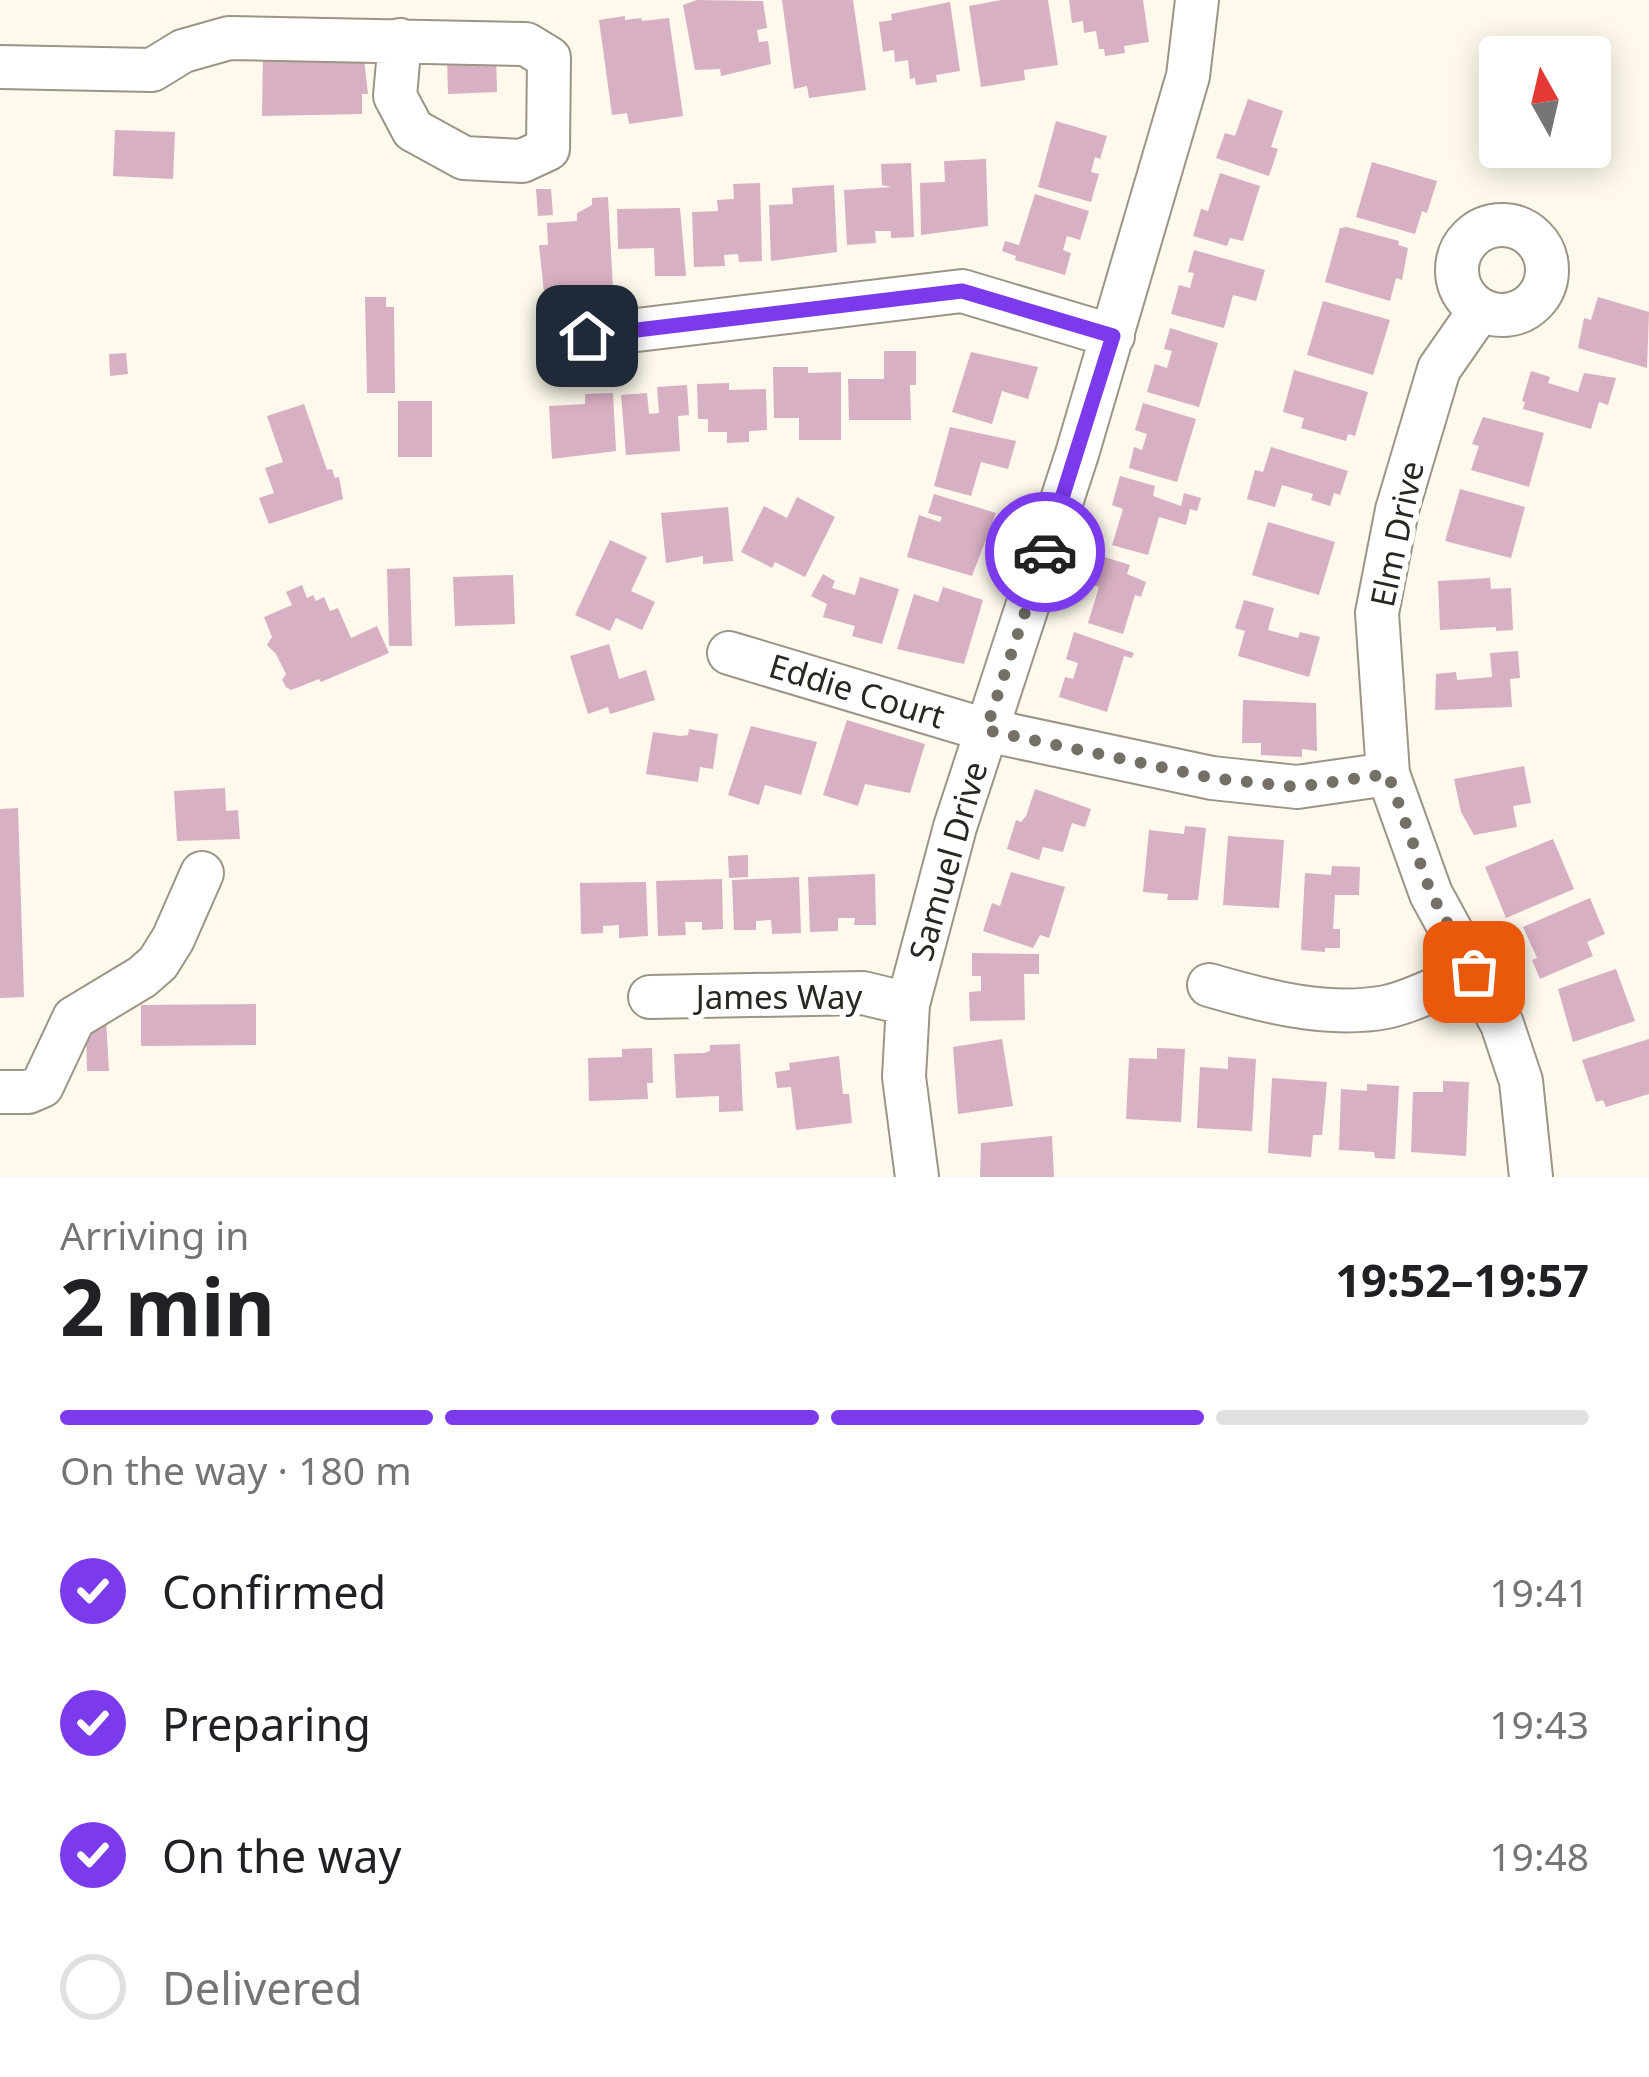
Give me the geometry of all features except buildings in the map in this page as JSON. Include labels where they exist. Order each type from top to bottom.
[{"type":"street","name":"Samuel Drive","points":[[917,1177],[904,1077],[908,1004],[986,730],[1113,336],[1188,76],[1197,0]]},
{"type":"street","points":[[0,67],[152,70],[183,51],[230,38],[400,40]]},
{"type":"street","points":[[587,336],[962,291],[1113,336]]},
{"type":"street","name":"Elm Drive","points":[[1480,310],[1439,369],[1397,510],[1377,613],[1388,774],[1431,893],[1502,1024],[1521,1081],[1531,1177]]},
{"type":"street","name":"Eddie Court","points":[[729,653],[986,730],[1233,781],[1297,787],[1388,774]]},
{"type":"street","points":[[0,1092],[28,1092],[42,1086],[74,1018],[158,963],[202,874]]},
{"type":"street","points":[[1209,985],[1263,1000],[1327,1009],[1387,1007],[1474,972]]},
{"type":"street","name":"James Way","points":[[650,997],[863,993],[908,1004]]},
{"type":"way so far","points":[[1045,552],[986,730],[1212,778],[1297,787],[1388,774],[1431,893],[1474,972]]},
{"type":"route","points":[[587,336],[962,291],[1113,336],[1045,552]]}]
